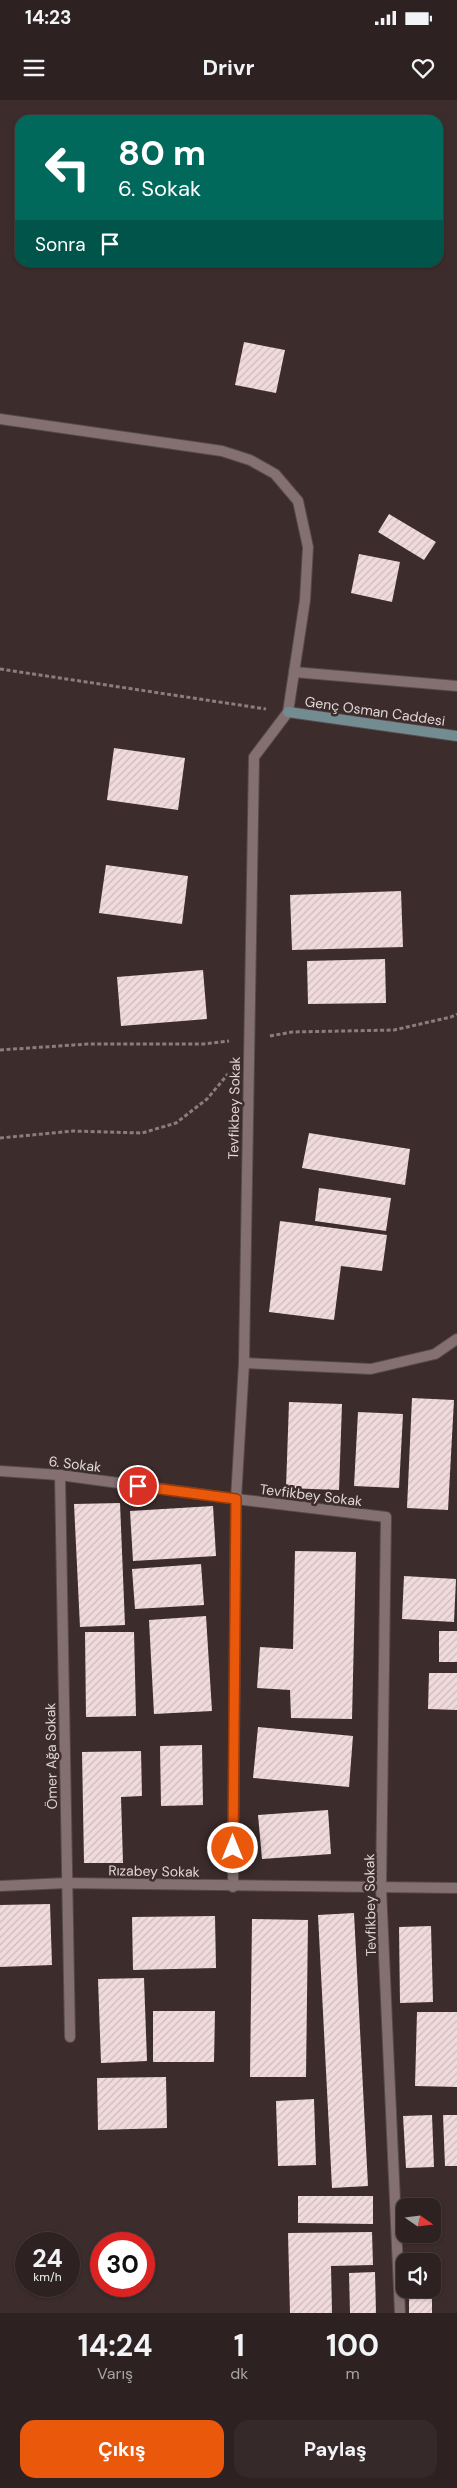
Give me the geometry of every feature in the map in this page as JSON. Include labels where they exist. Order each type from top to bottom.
[{"type":"street","points":[[0,419],[222,451],[250,460],[275,474],[298,501],[308,547],[305,600],[288,712]]},
{"type":"street","points":[[294,672],[457,686]]},
{"type":"street","name":"Genç Osman Caddesi","points":[[288,712],[457,736]]},
{"type":"street","name":"Tevfikbey Sokak","points":[[288,712],[254,757],[244,1363],[236,1499],[386,1518],[381,1888],[400,2313]]},
{"type":"street","points":[[244,1363],[371,1370],[435,1354],[457,1339]]},
{"type":"street","name":"6. Sokak","points":[[0,1471],[60,1475],[236,1499]]},
{"type":"street","name":"Ömer Ağa Sokak","points":[[60,1475],[70,2038]]},
{"type":"street","points":[[233,1887],[236,1499]]},
{"type":"street","name":"Rızabey Sokak","points":[[0,1886],[66,1883],[233,1887],[457,1888]]},
{"type":"path","points":[[0,668],[288,712]]},
{"type":"path","points":[[0,1050],[88,1044],[204,1044],[292,1032],[394,1030],[457,1014]]},
{"type":"path","points":[[0,1138],[73,1131],[142,1133],[176,1123],[207,1099],[231,1071]]},
{"type":"building","points":[[244,342],[285,350],[276,393],[235,385]]},
{"type":"building","points":[[389,514],[436,542],[424,560],[378,532]]},
{"type":"building","points":[[359,554],[400,562],[392,602],[351,593]]},
{"type":"building","points":[[114,748],[185,758],[178,810],[107,800]]},
{"type":"building","points":[[106,865],[188,876],[182,924],[99,913]]},
{"type":"building","points":[[401,891],[403,947],[292,950],[290,895]]},
{"type":"building","points":[[385,959],[386,1003],[308,1004],[307,961]]},
{"type":"building","points":[[203,970],[207,1019],[121,1026],[117,977]]},
{"type":"building","points":[[309,1133],[410,1149],[405,1185],[302,1168]]},
{"type":"building","points":[[319,1188],[391,1198],[386,1231],[315,1221]]},
{"type":"building","points":[[280,1221],[387,1235],[382,1271],[341,1266],[334,1320],[269,1312]]},
{"type":"building","points":[[412,1398],[454,1400],[448,1510],[407,1508]]},
{"type":"building","points":[[289,1402],[342,1404],[339,1490],[286,1488]]},
{"type":"building","points":[[358,1412],[403,1414],[399,1488],[354,1486]]},
{"type":"building","points":[[120,1503],[125,1625],[80,1627],[74,1504]]},
{"type":"building","points":[[213,1506],[216,1556],[133,1561],[130,1511]]},
{"type":"building","points":[[295,1551],[356,1552],[352,1719],[291,1718],[290,1690],[257,1688],[260,1647],[293,1649]]},
{"type":"building","points":[[201,1564],[204,1605],[135,1609],[132,1569]]},
{"type":"building","points":[[404,1576],[456,1579],[454,1622],[402,1619]]},
{"type":"building","points":[[206,1616],[212,1711],[154,1714],[149,1620]]},
{"type":"building","points":[[439,1631],[457,1631],[457,1662],[439,1662]]},
{"type":"building","points":[[85,1632],[134,1632],[136,1716],[86,1717]]},
{"type":"building","points":[[429,1673],[457,1673],[457,1710],[428,1709]]},
{"type":"building","points":[[258,1727],[353,1736],[349,1787],[253,1778]]},
{"type":"building","points":[[202,1745],[203,1805],[161,1806],[160,1746]]},
{"type":"building","points":[[141,1751],[142,1796],[121,1797],[123,1863],[84,1863],[82,1752]]},
{"type":"building","points":[[328,1810],[331,1854],[262,1859],[258,1815]]},
{"type":"building","points":[[50,1904],[52,1965],[0,1967],[0,1905]]},
{"type":"building","points":[[354,1913],[368,2186],[332,2188],[318,1915]]},
{"type":"building","points":[[215,1916],[216,1968],[133,1970],[132,1917]]},
{"type":"building","points":[[252,1919],[308,1920],[306,2077],[250,2077]]},
{"type":"building","points":[[431,1926],[433,2002],[400,2003],[399,1927]]},
{"type":"building","points":[[144,1978],[147,2061],[101,2063],[98,1979]]},
{"type":"building","points":[[153,2011],[215,2011],[214,2062],[153,2062]]},
{"type":"building","points":[[417,2012],[457,2012],[457,2087],[415,2086]]},
{"type":"building","points":[[166,2077],[167,2128],[98,2130],[97,2078]]},
{"type":"building","points":[[314,2099],[316,2165],[278,2166],[276,2101]]},
{"type":"building","points":[[432,2115],[434,2167],[406,2168],[403,2116]]},
{"type":"building","points":[[443,2115],[457,2115],[457,2166],[445,2166]]},
{"type":"building","points":[[298,2196],[373,2196],[373,2224],[298,2223]]},
{"type":"building","points":[[372,2232],[373,2265],[331,2266],[332,2313],[290,2313],[288,2233]]},
{"type":"building","points":[[375,2272],[376,2313],[350,2313],[349,2273]]},
{"type":"building","points":[[409,2298],[432,2298],[432,2313],[409,2313]]},
{"type":"route","points":[[138,1486],[236,1499],[233,1848]]}]
